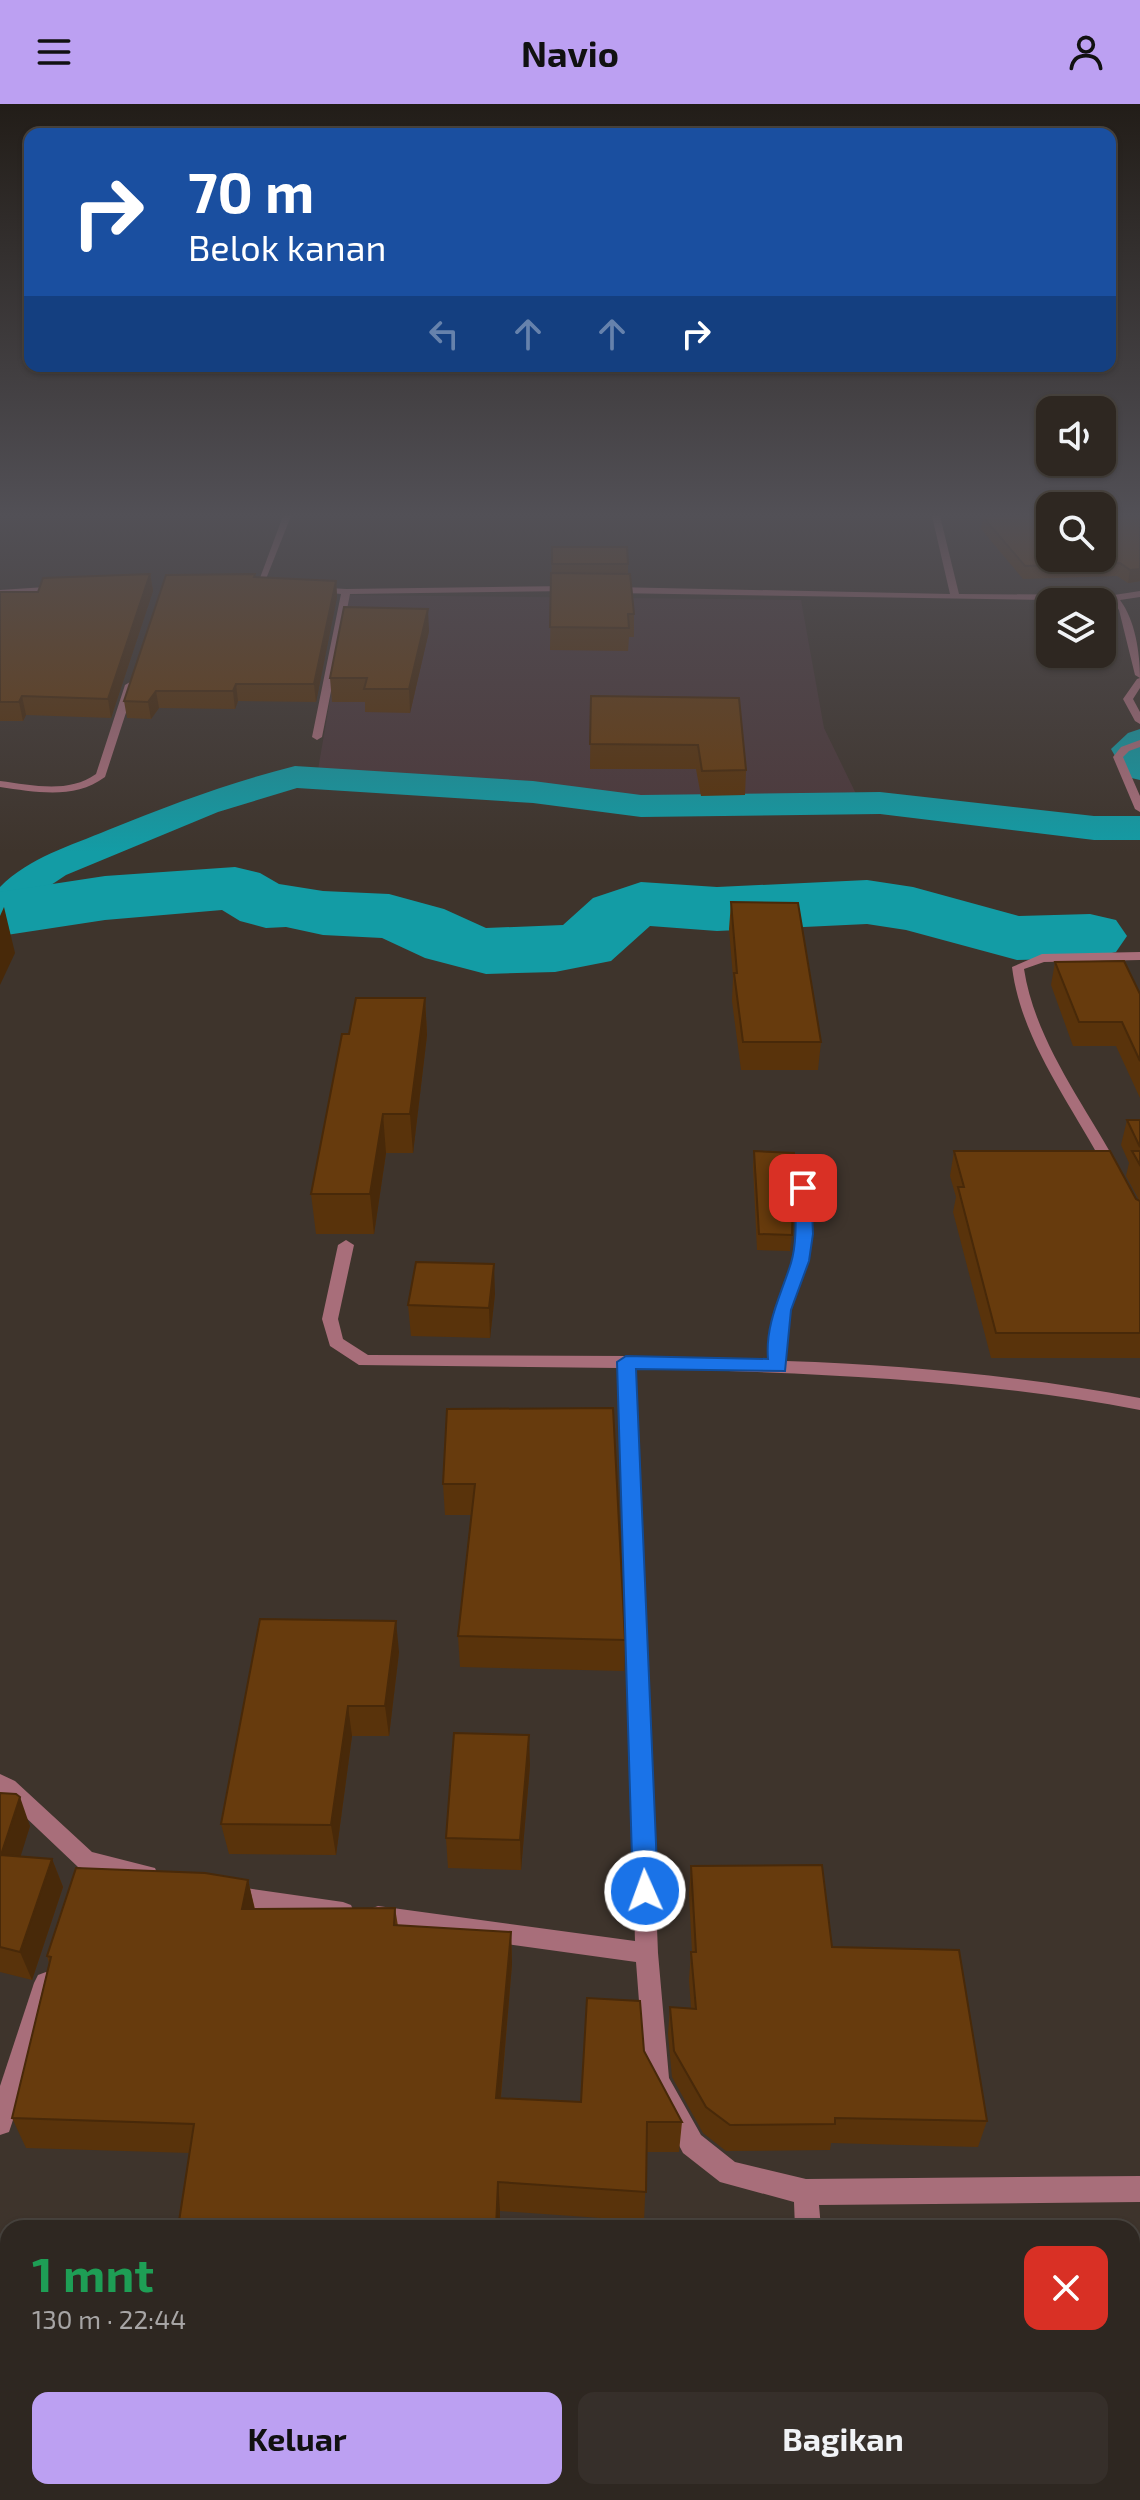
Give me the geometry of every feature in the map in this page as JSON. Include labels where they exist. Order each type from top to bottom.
[{"type":"street","points":[[317,737],[339,628]]},
{"type":"street","points":[[1127,628],[1140,678],[1128,699],[1140,721]]},
{"type":"street","points":[[0,784],[54,789],[82,788],[95,781],[101,775],[134,673]]},
{"type":"street","points":[[1140,743],[1125,749],[1118,757],[1140,809]]},
{"type":"street","points":[[1119,1182],[1030,1017],[1018,983],[1018,967],[1042,958],[1140,956]]},
{"type":"street","points":[[778,1366],[782,1310],[800,1261],[804,1234],[802,1165]]},
{"type":"street","points":[[346,1245],[330,1319],[336,1342],[365,1361],[626,1362],[895,1370],[1075,1391],[1140,1404]]},
{"type":"street","points":[[626,1362],[647,1953],[657,2080],[692,2144],[729,2173],[806,2192],[1140,2189]]},
{"type":"street","points":[[0,1783],[86,1860],[164,1880]]},
{"type":"street","points":[[77,1889],[86,1860]]},
{"type":"street","points":[[210,1892],[647,1953]]},
{"type":"street","points":[[0,2123],[53,1962]]},
{"type":"street","points":[[806,2192],[808,2220]]},
{"type":"shaded area","points":[[342,628],[806,628],[824,728],[860,802],[571,801],[315,787]]},
{"type":"building","points":[[0,628],[132,628],[108,699],[22,696],[19,702],[0,702]]},
{"type":"building","points":[[148,628],[326,628],[314,684],[236,684],[233,691],[156,691],[148,702],[124,701]]},
{"type":"building","points":[[340,628],[424,628],[409,689],[364,689],[367,678],[330,678]]},
{"type":"building","points":[[591,696],[739,698],[746,770],[702,771],[698,745],[590,744]]},
{"type":"building","points":[[731,902],[798,903],[821,1042],[743,1042],[734,973],[737,973]]},
{"type":"building","points":[[1124,961],[1140,994],[1140,1061],[1122,1022],[1079,1022],[1055,962]]},
{"type":"building","points":[[356,998],[425,998],[410,1114],[383,1114],[370,1194],[311,1194],[342,1034],[349,1034]]},
{"type":"building","points":[[1127,1120],[1140,1120],[1140,1147]]},
{"type":"building","points":[[754,1151],[794,1153],[792,1235],[759,1234]]},
{"type":"building","points":[[954,1151],[1110,1151],[1136,1199],[1140,1201],[1140,1333],[996,1333],[958,1187],[964,1187]]},
{"type":"building","points":[[1132,1151],[1140,1151],[1140,1165]]},
{"type":"building","points":[[416,1262],[494,1264],[489,1308],[408,1305]]},
{"type":"building","points":[[613,1408],[625,1640],[458,1636],[475,1484],[443,1484],[447,1409]]},
{"type":"building","points":[[260,1619],[396,1621],[385,1706],[348,1706],[331,1825],[221,1824]]},
{"type":"building","points":[[454,1733],[529,1735],[520,1840],[446,1838]]},
{"type":"building","points":[[0,1793],[20,1797],[1,1855],[52,1859],[20,1952],[0,1947]]},
{"type":"building","points":[[822,1865],[832,1947],[959,1950],[987,2121],[835,2118],[835,2124],[730,2125],[706,2107],[674,2051],[670,2007],[696,2009],[691,1952],[696,1952],[691,1866]]},
{"type":"building","points":[[76,1868],[205,1873],[248,1880],[242,1909],[395,1908],[394,1925],[511,1932],[496,2098],[581,2102],[587,1998],[640,2001],[644,2051],[682,2122],[647,2122],[646,2192],[498,2182],[496,2220],[179,2220],[194,2124],[12,2118],[51,1957],[47,1956]]},
{"type":"waterway","points":[[1140,740],[1129,749],[1140,769]]},
{"type":"waterway","points":[[0,911],[28,882],[52,867],[205,804],[295,777],[533,792],[641,806],[880,803],[1094,828],[1140,828]]},
{"type":"waterway","points":[[0,914],[105,898],[235,888],[266,906],[286,905],[323,913],[389,916],[418,925],[451,942],[486,951],[585,945],[619,913],[641,904],[717,909],[867,902],[913,909],[1017,938],[1090,936]]},
{"type":"route","points":[[645,1891],[631,1428],[626,1362],[778,1366],[782,1310],[800,1261],[804,1234],[803,1188]]}]
